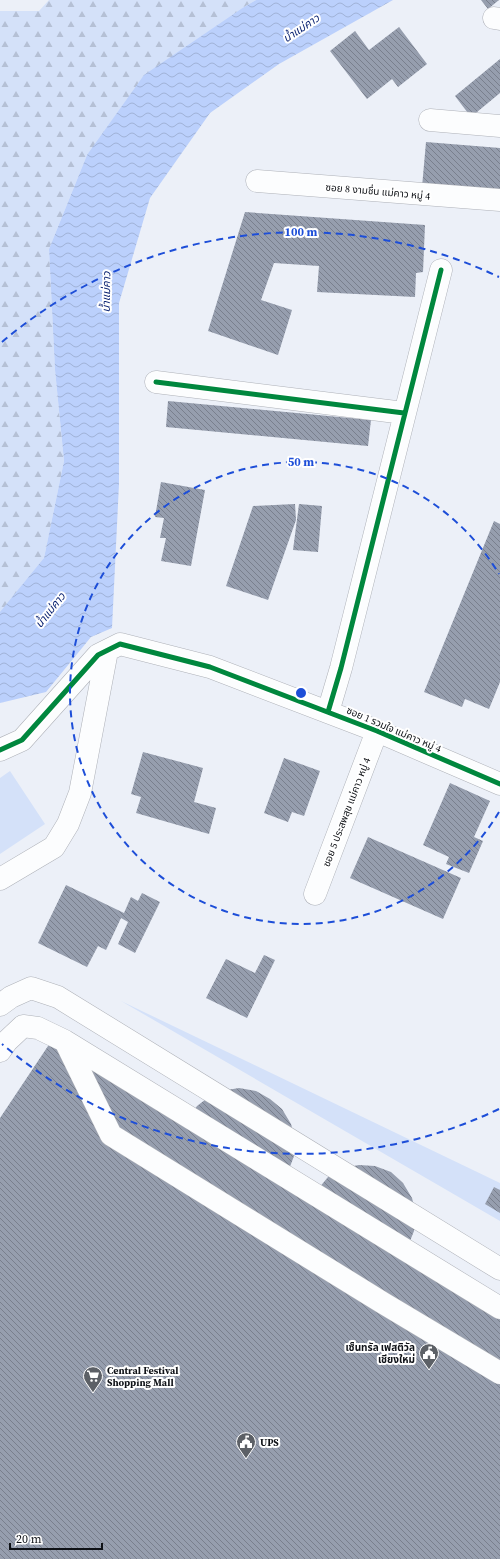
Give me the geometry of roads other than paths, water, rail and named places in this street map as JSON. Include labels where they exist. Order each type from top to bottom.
[{"type":"street","points":[[430,120],[500,126]]},
{"type":"street","name":"ซอย 8 งามชื่น แม่คาว หมู่ 4","points":[[257,181],[500,200]]},
{"type":"street","points":[[328,712],[341,668],[441,270]]},
{"type":"street","points":[[156,382],[404,413]]},
{"type":"street","points":[[0,750],[22,740],[98,655],[113,647]]},
{"type":"street","points":[[0,879],[54,847],[68,824],[80,793],[113,647]]},
{"type":"street","name":"ซอย 1 รวมใจ แม่คาว หมู่ 4","points":[[113,647],[210,667],[377,731],[500,784]]},
{"type":"street","name":"ซอย 5 ประสพสุข แม่คาว หมู่ 4","points":[[315,894],[377,731]]},
{"type":"street","points":[[0,1005],[11,997],[31,988],[58,997],[500,1269]]},
{"type":"street","points":[[0,1051],[7,1041],[23,1026],[38,1028],[65,1041],[500,1308]]},
{"type":"street","points":[[65,1041],[112,1134],[383,1303],[500,1373]]},
{"type":"water","name":"น้ำแม่คาว","points":[[256,0],[393,0],[279,64],[210,113],[150,198],[119,303],[119,484],[112,628],[91,637],[46,692],[0,703],[0,612],[44,558],[64,461],[55,370],[49,249],[87,155],[144,75]]},
{"type":"place","name":"เซ็นทรัล เฟสติวัล เชียงใหม่","points":[[429,1370]]},
{"type":"place","name":"Central Festival Shopping Mall","points":[[93,1393]]},
{"type":"place","name":"UPS","points":[[246,1459]]}]
